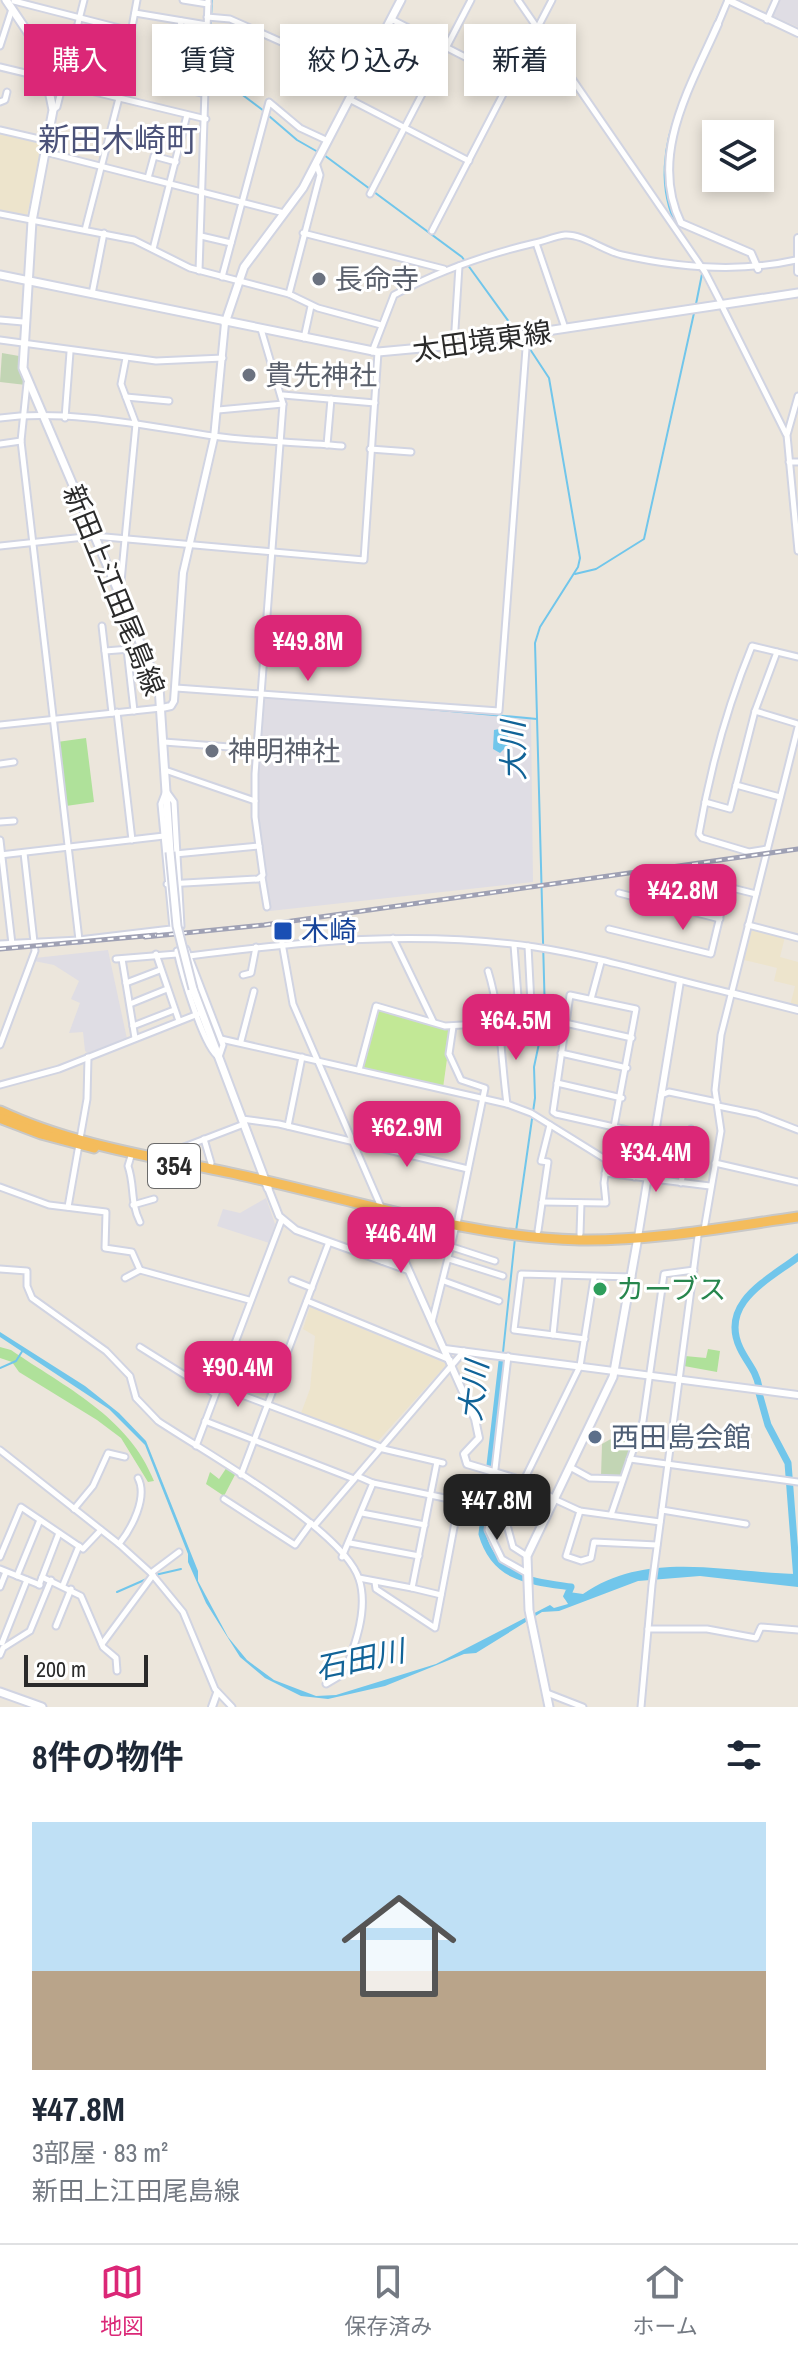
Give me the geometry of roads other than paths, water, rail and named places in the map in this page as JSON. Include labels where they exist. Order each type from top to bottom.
[{"type":"highway","name":"354","points":[[0,1111],[106,1151],[508,1237],[582,1245],[798,1220]]},
{"type":"highway","name":"354","points":[[0,1118],[80,1142],[266,1184]]},
{"type":"main road","points":[[388,24],[401,0]]},
{"type":"main road","name":"新田上江田尾島線","points":[[11,2],[24,24]]},
{"type":"main road","name":"新田上江田尾島線","points":[[51,96],[53,110],[32,221],[26,280],[22,343],[27,383],[159,687],[177,926],[193,989],[266,1184]]},
{"type":"main road","points":[[225,323],[248,259],[284,213],[319,157],[350,96]]},
{"type":"main road","name":"太田境東線","points":[[0,275],[375,352],[454,345],[798,293]]},
{"type":"main road","points":[[549,1707],[529,1610],[525,1572],[527,1556],[615,1371],[638,1240]]},
{"type":"main road","points":[[0,1692],[42,1707]]},
{"type":"street","points":[[78,24],[84,0]]},
{"type":"street","points":[[133,24],[137,0]]},
{"type":"street","points":[[183,0],[208,2],[207,24]]},
{"type":"street","points":[[448,46],[471,0]]},
{"type":"street","points":[[518,0],[535,24]]},
{"type":"street","points":[[540,24],[552,0]]},
{"type":"street","points":[[758,269],[754,255],[685,226],[675,210],[668,171],[671,138],[728,0],[798,33]]},
{"type":"street","points":[[767,20],[776,0]]},
{"type":"street","points":[[0,46],[11,2],[104,24]]},
{"type":"street","points":[[135,13],[200,24]]},
{"type":"street","points":[[207,17],[230,19],[280,41]]},
{"type":"street","points":[[391,19],[401,24]]},
{"type":"street","points":[[0,67],[24,73]]},
{"type":"street","points":[[576,84],[701,267],[787,435]]},
{"type":"street","points":[[0,102],[5,100],[7,92]]},
{"type":"street","points":[[53,110],[60,96]]},
{"type":"street","points":[[112,96],[206,119]]},
{"type":"street","points":[[199,271],[205,96]]},
{"type":"street","points":[[370,194],[422,96]]},
{"type":"street","points":[[432,231],[502,96]]},
{"type":"street","points":[[85,230],[119,98]]},
{"type":"street","points":[[349,99],[469,161]]},
{"type":"street","points":[[222,277],[269,102],[300,128],[328,141]]},
{"type":"street","points":[[153,249],[187,115]]},
{"type":"street","points":[[0,130],[48,141]]},
{"type":"street","points":[[111,131],[127,135]]},
{"type":"street","points":[[45,152],[284,213]]},
{"type":"street","points":[[148,178],[154,156],[176,162]]},
{"type":"street","points":[[289,294],[320,175],[319,157]]},
{"type":"street","points":[[668,220],[675,210]]},
{"type":"street","points":[[0,214],[134,240],[199,271],[289,294],[311,306],[381,325]]},
{"type":"street","points":[[92,294],[104,233]]},
{"type":"street","points":[[303,233],[444,269]]},
{"type":"street","points":[[0,546],[94,536],[126,537],[188,546],[364,560],[375,403],[375,352],[381,325],[393,296],[444,269],[503,249],[565,235],[622,255],[701,267],[758,269],[796,260]]},
{"type":"street","points":[[201,236],[231,243]]},
{"type":"street","points":[[798,238],[798,272]]},
{"type":"street","points":[[537,246],[566,329]]},
{"type":"street","points":[[454,345],[464,263]]},
{"type":"street","points":[[304,338],[311,306]]},
{"type":"street","points":[[0,320],[23,322]]},
{"type":"street","points":[[0,725],[171,706],[176,688],[180,593],[188,546],[215,436],[225,323]]},
{"type":"street","points":[[261,329],[283,395],[256,749],[255,801],[267,907]]},
{"type":"street","points":[[176,688],[499,711],[524,335]]},
{"type":"street","points":[[0,340],[126,358],[188,362],[223,358]]},
{"type":"street","points":[[65,418],[70,352]]},
{"type":"street","points":[[119,593],[136,424],[121,384],[126,358]]},
{"type":"street","points":[[27,383],[21,441],[79,940]]},
{"type":"street","points":[[283,395],[375,403]]},
{"type":"street","points":[[798,396],[787,435],[798,551]]},
{"type":"street","points":[[126,397],[169,401]]},
{"type":"street","points":[[327,445],[331,399]]},
{"type":"street","points":[[218,410],[283,404]]},
{"type":"street","points":[[0,418],[22,415],[65,418],[136,424],[215,436],[342,446]]},
{"type":"street","points":[[0,444],[21,441]]},
{"type":"street","points":[[370,449],[411,452]]},
{"type":"street","points":[[789,462],[798,462]]},
{"type":"street","points":[[102,626],[132,840]]},
{"type":"street","points":[[767,849],[749,852],[702,838],[699,834],[729,702],[752,646],[798,657]]},
{"type":"street","points":[[105,651],[143,648]]},
{"type":"street","points":[[127,649],[134,711]]},
{"type":"street","points":[[705,802],[730,809],[755,711],[777,652]]},
{"type":"street","points":[[641,1707],[652,1585],[694,1270],[721,1131],[716,1073],[731,993],[798,725],[755,711]]},
{"type":"street","points":[[164,742],[256,749]]},
{"type":"street","points":[[0,764],[14,762]]},
{"type":"street","points":[[165,770],[255,801]]},
{"type":"street","points":[[736,785],[780,797]]},
{"type":"street","points":[[166,791],[161,804],[173,928]]},
{"type":"street","points":[[0,944],[79,940],[182,925],[172,853],[174,802],[166,791]]},
{"type":"street","points":[[0,822],[14,821]]},
{"type":"street","points":[[1,855],[164,836]]},
{"type":"street","points":[[0,840],[12,944]]},
{"type":"street","points":[[172,853],[259,846]]},
{"type":"street","points":[[0,1045],[32,962],[35,943],[24,853]]},
{"type":"street","points":[[167,884],[262,877]]},
{"type":"street","points":[[708,882],[756,894]]},
{"type":"street","points":[[609,929],[711,954],[727,887]]},
{"type":"street","points":[[619,893],[720,919]]},
{"type":"street","points":[[748,925],[798,938]]},
{"type":"street","points":[[189,956],[282,943],[393,938],[528,946],[798,1010]]},
{"type":"street","points":[[393,938],[433,1022]]},
{"type":"street","points":[[282,943],[293,1004],[479,1430],[479,1438],[465,1450],[464,1458],[469,1466],[523,1482],[580,1511],[660,1522]]},
{"type":"street","points":[[514,945],[520,1023],[532,1023],[528,946]]},
{"type":"street","points":[[243,975],[251,973],[256,947]]},
{"type":"street","points":[[178,949],[186,949],[189,956],[221,1039],[223,1051],[219,1057],[212,1053],[206,1040],[177,954],[178,949]]},
{"type":"street","points":[[156,954],[179,1021]]},
{"type":"street","points":[[135,1038],[119,959],[177,954]]},
{"type":"street","points":[[591,999],[601,962]]},
{"type":"street","points":[[126,983],[160,970]]},
{"type":"street","points":[[488,971],[499,1006],[497,1023],[507,1104]]},
{"type":"street","points":[[638,1240],[680,981]]},
{"type":"street","points":[[130,1004],[167,989]]},
{"type":"street","points":[[241,1041],[254,991]]},
{"type":"street","points":[[542,1202],[606,1203],[605,1173],[616,1128],[622,1098],[636,1009],[570,995],[553,1112],[616,1128],[654,1136]]},
{"type":"street","points":[[359,1070],[374,1007],[453,1027],[497,1023]]},
{"type":"street","points":[[133,1026],[174,1010]]},
{"type":"street","points":[[0,1085],[44,1074],[198,1014]]},
{"type":"street","points":[[565,1023],[632,1038]]},
{"type":"street","points":[[432,1322],[452,1247],[485,1088],[461,1080],[449,1054],[453,1027]]},
{"type":"street","points":[[221,1039],[241,1041],[507,1104],[531,1113],[608,1158],[634,1177]]},
{"type":"street","points":[[561,1053],[627,1068]]},
{"type":"street","points":[[68,1207],[80,1142],[89,1056]]},
{"type":"street","points":[[288,1126],[302,1057]]},
{"type":"street","points":[[557,1083],[622,1098]]},
{"type":"street","points":[[661,1095],[669,1092],[718,1104],[757,1114],[798,1130]]},
{"type":"street","points":[[168,1160],[169,1153],[243,1122],[288,1126],[468,1169]]},
{"type":"street","points":[[538,1231],[548,1162],[541,1161],[550,1125]]},
{"type":"street","points":[[681,1183],[691,1129]]},
{"type":"street","points":[[204,1139],[211,1163]]},
{"type":"street","points":[[131,1156],[128,1166],[135,1185],[131,1192],[140,1222]]},
{"type":"street","points":[[715,1163],[798,1182]]},
{"type":"street","points":[[605,1173],[710,1186]]},
{"type":"street","points":[[266,1184],[282,1219],[296,1230],[408,1270]]},
{"type":"street","points":[[0,1187],[49,1205],[106,1212],[105,1248],[132,1252],[140,1270]]},
{"type":"street","points":[[133,1205],[154,1199]]},
{"type":"street","points":[[580,1234],[581,1203]]},
{"type":"street","points":[[196,1446],[282,1219]]},
{"type":"street","points":[[241,1475],[329,1242]]},
{"type":"street","points":[[452,1247],[495,1261]]},
{"type":"street","points":[[383,1261],[395,1261],[401,1253]]},
{"type":"street","points":[[449,1259],[503,1276]]},
{"type":"street","points":[[0,1269],[27,1271],[32,1298],[106,1351],[130,1376],[139,1402],[158,1421],[313,1524],[359,1578],[362,1615],[349,1659],[341,1676],[326,1684]]},
{"type":"street","points":[[125,1278],[140,1270],[249,1300]]},
{"type":"street","points":[[611,1515],[643,1421],[664,1274],[694,1270]]},
{"type":"street","points":[[585,1339],[514,1330],[521,1274],[632,1277]]},
{"type":"street","points":[[553,1335],[559,1276]]},
{"type":"street","points":[[527,1556],[513,1547],[507,1525],[523,1482],[580,1366],[594,1278]]},
{"type":"street","points":[[292,1280],[312,1288]]},
{"type":"street","points":[[444,1281],[499,1301]]},
{"type":"street","points":[[307,1301],[451,1362]]},
{"type":"street","points":[[140,1347],[215,1394]]},
{"type":"street","points":[[445,1349],[798,1395]]},
{"type":"street","points":[[224,1499],[295,1545],[451,1362],[464,1351]]},
{"type":"street","points":[[508,1356],[488,1530],[492,1543],[508,1565],[525,1572]]},
{"type":"street","points":[[218,1386],[380,1448],[440,1462],[412,1588]]},
{"type":"street","points":[[205,1421],[355,1478],[459,1501],[433,1629],[376,1589],[375,1582]]},
{"type":"street","points":[[0,1450],[152,1574],[183,1612],[217,1693],[232,1707]]},
{"type":"street","points":[[74,1509],[93,1486],[108,1453],[125,1457]]},
{"type":"street","points":[[630,1459],[793,1481]]},
{"type":"street","points":[[570,1467],[590,1478],[621,1479]]},
{"type":"street","points":[[119,1544],[131,1528],[142,1488],[138,1478]]},
{"type":"street","points":[[342,1557],[373,1483]]},
{"type":"street","points":[[0,1557],[20,1508],[85,1549],[101,1530]]},
{"type":"street","points":[[662,1510],[746,1524]]},
{"type":"street","points":[[580,1511],[566,1556],[581,1561],[591,1558],[594,1542],[657,1545]]},
{"type":"street","points":[[362,1513],[425,1525]]},
{"type":"street","points":[[17,1576],[40,1520]]},
{"type":"street","points":[[0,1530],[9,1533]]},
{"type":"street","points":[[39,1585],[59,1533]]},
{"type":"street","points":[[350,1543],[419,1556]]},
{"type":"street","points":[[63,1585],[79,1546]]},
{"type":"street","points":[[102,1644],[152,1574],[179,1552]]},
{"type":"street","points":[[0,1587],[3,1571],[47,1588]]},
{"type":"street","points":[[42,1577],[81,1596],[102,1644],[115,1656],[117,1671]]},
{"type":"street","points":[[359,1578],[441,1595]]},
{"type":"street","points":[[0,1655],[27,1580]]},
{"type":"street","points":[[2,1644],[30,1631],[51,1580]]},
{"type":"street","points":[[56,1626],[71,1589]]},
{"type":"street","points":[[648,1629],[707,1629],[756,1638],[761,1627],[798,1630]]},
{"type":"street","points":[[212,1707],[217,1693]]},
{"type":"street","points":[[546,1693],[583,1707]]},
{"type":"water","points":[[505,728],[510,743],[500,753],[493,749],[494,730]]},
{"type":"water","points":[[0,1332],[85,1386],[119,1413],[146,1441],[198,1571],[198,1581],[228,1637],[247,1660],[274,1680],[316,1696],[336,1695],[436,1664],[550,1605],[554,1608],[568,1604],[563,1596],[569,1592],[583,1594],[608,1580],[634,1572],[688,1567],[798,1574],[798,1587],[700,1576],[638,1581],[559,1611],[542,1612],[476,1653],[464,1654],[385,1686],[328,1699],[301,1696],[265,1678],[240,1657],[206,1603],[145,1445],[109,1409],[0,1337]]},
{"type":"waterway","name":"大川","points":[[212,0],[208,69],[264,111]]},
{"type":"waterway","points":[[708,39],[725,0]]},
{"type":"waterway","points":[[678,229],[667,198],[665,166],[666,151],[680,104]]},
{"type":"waterway","name":"大川","points":[[269,116],[297,140],[318,152]]},
{"type":"waterway","name":"大川","points":[[324,155],[462,257],[517,333]]},
{"type":"waterway","points":[[696,304],[702,274]]},
{"type":"waterway","points":[[575,574],[596,569],[644,539],[694,313]]},
{"type":"waterway","name":"大川","points":[[516,1231],[535,1098],[534,1067],[545,1015],[535,643],[540,627],[578,567],[580,558],[549,378],[522,337]]},
{"type":"waterway","points":[[428,709],[537,719]]},
{"type":"waterway","name":"大川","points":[[502,1362],[515,1238]]},
{"type":"waterway","points":[[759,1387],[754,1371],[740,1348],[735,1332],[736,1318],[750,1294],[798,1257]]},
{"type":"waterway","points":[[0,1368],[16,1361],[23,1350]]},
{"type":"waterway","name":"大川","points":[[502,1362],[482,1534],[488,1549],[505,1569],[542,1583],[571,1587],[567,1596],[571,1599]]},
{"type":"waterway","points":[[759,1393],[768,1425],[788,1463],[797,1580]]},
{"type":"waterway","points":[[155,1575],[181,1569]]},
{"type":"waterway","points":[[117,1592],[149,1578]]},
{"type":"railway","points":[[145,937],[264,925],[798,849]]},
{"type":"railway","points":[[0,949],[156,935]]},
{"type":"place","name":"長命寺","points":[[319,279]]},
{"type":"place","name":"貴先神社","points":[[249,375]]},
{"type":"place","name":"神明神社","points":[[212,751]]},
{"type":"place","name":"木崎","points":[[283,931]]},
{"type":"place","name":"カーブス","points":[[600,1289]]},
{"type":"place","name":"西田島会館","points":[[595,1437]]},
{"type":"district","name":"新田木崎町","points":[[118,140]]},
{"type":"water label","name":"石田川","points":[[360,1660]]}]
